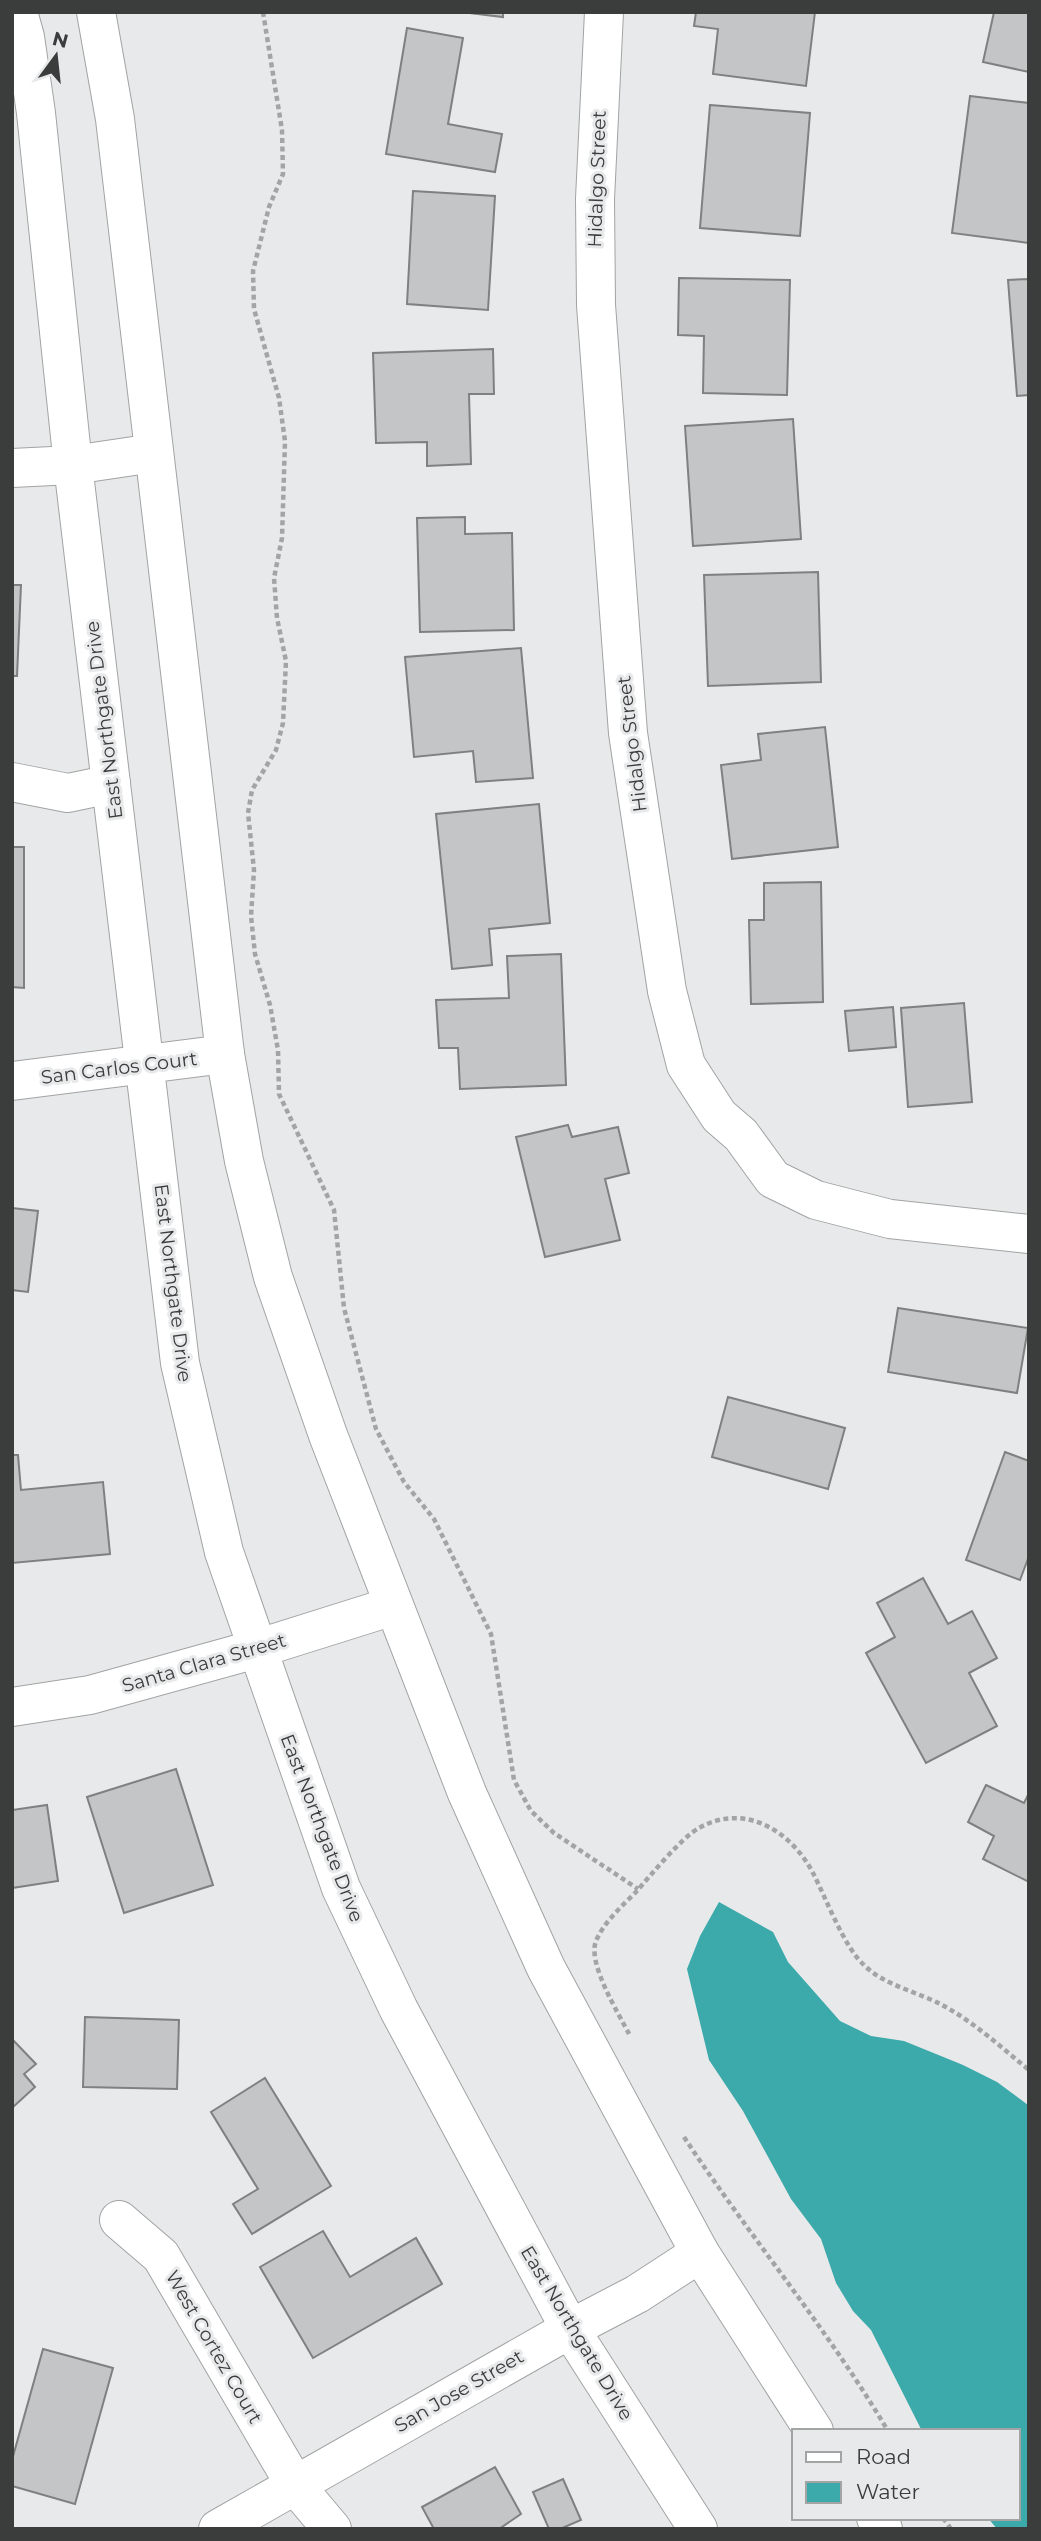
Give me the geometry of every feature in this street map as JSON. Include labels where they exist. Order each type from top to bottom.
[{"type":"main road","name":"East Northgate Drive","points":[[18,12],[25,37],[36,113],[74,465],[180,1363],[224,1552],[341,1888],[436,2082],[570,2329],[698,2529]]},
{"type":"main road","points":[[96,12],[115,119],[225,1054],[244,1161],[272,1277],[393,1606],[467,1793],[546,1968],[700,2253],[813,2429]]},
{"type":"main road","name":"Hidalgo Street","points":[[604,12],[595,199],[596,305],[628,733],[667,991],[686,1065],[719,1116],[741,1135],[773,1179],[816,1200],[890,1219],[1029,1234]]},
{"type":"main road","points":[[12,468],[74,465],[154,453]]},
{"type":"main road","points":[[12,782],[68,793],[111,784]]},
{"type":"main road","name":"San Carlos Court","points":[[12,1082],[225,1054]]},
{"type":"main road","name":"Santa Clara Street","points":[[12,1707],[90,1695],[256,1649],[393,1606]]},
{"type":"main road","name":"West Cortez Court","points":[[119,2220],[161,2256],[295,2485],[332,2529]]},
{"type":"main road","name":"San Jose Street","points":[[218,2529],[570,2329],[637,2294],[700,2253]]},
{"type":"path","points":[[263,12],[282,130],[283,174],[269,207],[253,271],[253,296],[254,309],[279,398],[285,441],[283,526],[274,578],[277,618],[286,661],[280,737],[276,750],[253,790],[248,813],[254,870],[251,916],[255,954],[270,1005],[278,1050],[279,1094],[334,1210],[344,1308],[376,1429],[404,1482],[434,1519],[491,1634],[514,1780],[531,1811],[554,1833],[638,1889]]},
{"type":"path","points":[[634,2045],[595,1962],[595,1943],[611,1919],[698,1828],[724,1818],[755,1819],[787,1837],[811,1870],[839,1927],[864,1965],[892,1983],[945,2007],[990,2037],[1029,2070]]},
{"type":"path","points":[[680,2130],[724,2197],[854,2373],[887,2429]]},
{"type":"water","points":[[719,1902],[773,1932],[788,1962],[840,2021],[871,2036],[904,2041],[963,2065],[997,2082],[1028,2105],[1029,2529],[997,2529],[990,2520],[1020,2520],[1020,2429],[921,2429],[871,2330],[853,2311],[836,2283],[821,2239],[791,2199],[743,2111],[709,2060],[687,1969],[700,1936]]},
{"type":"building","points":[[461,12],[503,12],[503,17]]},
{"type":"building","points":[[696,12],[815,12],[806,86],[713,74],[718,29],[694,26]]},
{"type":"building","points":[[994,12],[1029,12],[1029,72],[983,62]]},
{"type":"building","points":[[407,28],[463,38],[448,124],[502,134],[495,172],[386,154]]},
{"type":"building","points":[[970,96],[1029,103],[1029,243],[952,233]]},
{"type":"building","points":[[710,105],[810,113],[800,236],[700,228]]},
{"type":"building","points":[[413,191],[495,196],[488,310],[407,304]]},
{"type":"building","points":[[679,278],[790,280],[787,395],[703,393],[704,336],[678,335]]},
{"type":"building","points":[[1029,279],[1029,395],[1017,396],[1008,280]]},
{"type":"building","points":[[493,349],[494,394],[469,394],[471,464],[427,466],[427,442],[376,443],[373,353]]},
{"type":"building","points":[[793,419],[801,539],[693,546],[685,426]]},
{"type":"building","points":[[465,517],[465,534],[512,533],[514,630],[420,632],[417,518]]},
{"type":"building","points":[[818,572],[821,682],[708,686],[704,575]]},
{"type":"building","points":[[12,585],[21,585],[17,676],[12,676]]},
{"type":"building","points":[[521,648],[533,778],[476,782],[473,751],[414,757],[405,657]]},
{"type":"building","points":[[825,727],[838,847],[732,859],[721,765],[761,760],[758,734]]},
{"type":"building","points":[[539,804],[550,923],[489,929],[492,965],[452,969],[436,814]]},
{"type":"building","points":[[12,847],[24,847],[24,988],[12,987]]},
{"type":"building","points":[[821,882],[823,1002],[751,1004],[749,920],[764,920],[764,883]]},
{"type":"building","points":[[561,954],[566,1085],[460,1089],[458,1048],[439,1048],[436,1000],[509,998],[507,956]]},
{"type":"building","points":[[964,1003],[972,1102],[908,1107],[901,1008]]},
{"type":"building","points":[[893,1007],[896,1047],[849,1051],[845,1011]]},
{"type":"building","points":[[568,1125],[572,1137],[618,1127],[629,1173],[605,1179],[620,1240],[545,1257],[516,1137]]},
{"type":"building","points":[[12,1208],[38,1211],[28,1292],[12,1290]]},
{"type":"building","points":[[898,1308],[1028,1328],[1017,1393],[888,1372]]},
{"type":"building","points":[[728,1397],[845,1428],[828,1489],[712,1457]]},
{"type":"building","points":[[1005,1452],[1029,1461],[1029,1556],[1020,1580],[966,1560]]},
{"type":"building","points":[[12,1455],[18,1455],[21,1490],[103,1482],[110,1554],[12,1563]]},
{"type":"building","points":[[923,1578],[948,1624],[972,1611],[997,1658],[969,1673],[997,1726],[926,1763],[866,1653],[895,1637],[877,1603]]},
{"type":"building","points":[[176,1769],[213,1885],[124,1913],[87,1797]]},
{"type":"building","points":[[986,1785],[1024,1803],[1029,1793],[1029,1882],[983,1859],[994,1836],[968,1822]]},
{"type":"building","points":[[47,1805],[58,1881],[12,1888],[12,1810]]},
{"type":"building","points":[[85,2017],[179,2020],[177,2089],[83,2087]]},
{"type":"building","points":[[12,2039],[36,2064],[24,2074],[35,2087],[12,2108]]},
{"type":"building","points":[[265,2078],[331,2186],[252,2234],[233,2204],[258,2189],[211,2112]]},
{"type":"building","points":[[323,2231],[350,2277],[416,2238],[442,2284],[313,2358],[260,2267]]},
{"type":"building","points":[[43,2349],[113,2368],[75,2504],[12,2486],[12,2460]]},
{"type":"building","points":[[495,2467],[521,2514],[499,2529],[434,2529],[422,2507]]},
{"type":"building","points":[[563,2479],[581,2520],[560,2529],[549,2529],[533,2492]]}]
